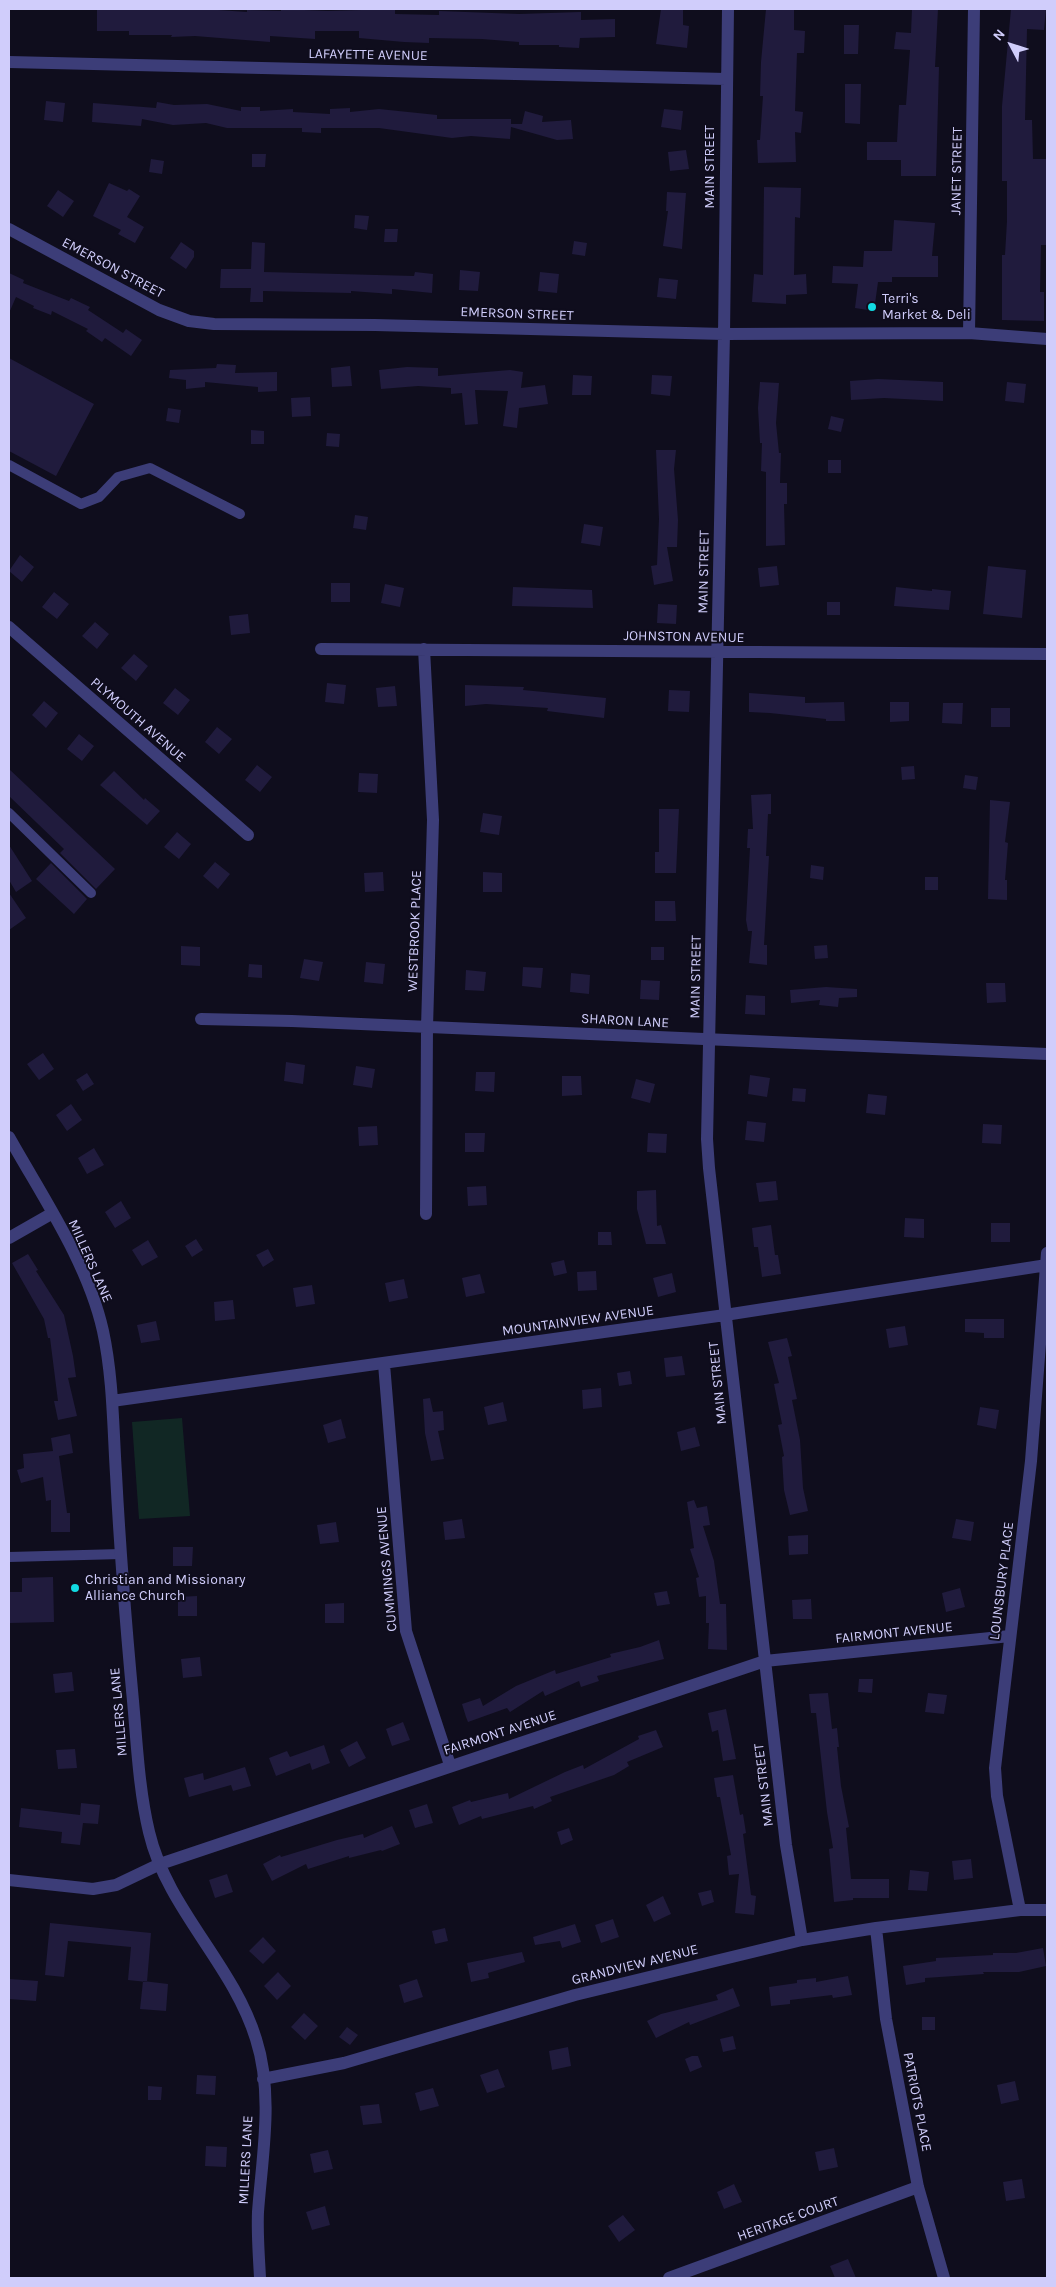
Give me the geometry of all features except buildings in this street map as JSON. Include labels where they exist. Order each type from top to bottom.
[{"type":"street","name":"MAIN STREET","points":[[728,9],[709,1168],[786,1845],[802,1940]]},
{"type":"street","name":"JANET STREET","points":[[970,333],[974,9]]},
{"type":"street","name":"LAFAYETTE AVENUE","points":[[9,62],[726,78]]},
{"type":"street","name":"EMERSON STREET","points":[[9,229],[159,310],[189,322],[724,334],[970,333],[1047,338]]},
{"type":"street","name":"PLYMOUTH AVENUE","points":[[9,627],[248,835]]},
{"type":"street","name":"JOHNSTON AVENUE","points":[[320,649],[1047,654]]},
{"type":"street","name":"WESTBROOK PLACE","points":[[424,649],[433,820],[427,1027],[426,1214]]},
{"type":"street","name":"SHARON LANE","points":[[201,1019],[292,1021],[1047,1054]]},
{"type":"street","name":"MILLERS LANE","points":[[9,1136],[88,1286],[102,1330],[112,1401],[121,1554],[140,1774],[149,1833],[160,1864],[181,1906],[213,1953],[242,2004],[257,2042],[263,2079],[266,2134],[258,2216],[260,2278]]},
{"type":"street","points":[[9,1238],[51,1214]]},
{"type":"street","name":"LOUNSBURY PLACE","points":[[1020,1910],[997,1796],[995,1768],[1031,1461],[1047,1253]]},
{"type":"street","name":"MOUNTAINVIEW AVENUE","points":[[112,1401],[725,1315],[1047,1265]]},
{"type":"street","name":"CUMMINGS AVENUE","points":[[384,1364],[406,1631],[450,1765]]},
{"type":"street","name":"FAIRMONT AVENUE","points":[[9,1880],[93,1889],[116,1885],[160,1864],[450,1765],[765,1661],[1010,1636]]},
{"type":"street","name":"GRANDVIEW AVENUE","points":[[263,2079],[344,2063],[575,1995],[802,1940],[876,1928],[1020,1910],[1047,1910]]},
{"type":"street","name":"PATRIOTS PLACE","points":[[876,1928],[886,2019],[918,2188],[944,2278]]},
{"type":"street","name":"HERITAGE COURT","points":[[669,2278],[918,2188]]},
{"type":"lane","points":[[9,465],[81,504],[99,497],[118,477],[150,468],[240,514]]},
{"type":"lane","points":[[9,814],[91,893]]},
{"type":"lane","points":[[9,1558],[121,1554]]},
{"type":"green space","points":[[182,1418],[190,1516],[139,1519],[132,1422]]},
{"type":"place","name":"Terri's Market & Deli","points":[[872,307]]},
{"type":"place","name":"Christian and Missionary Alliance Church","points":[[75,1588]]}]
